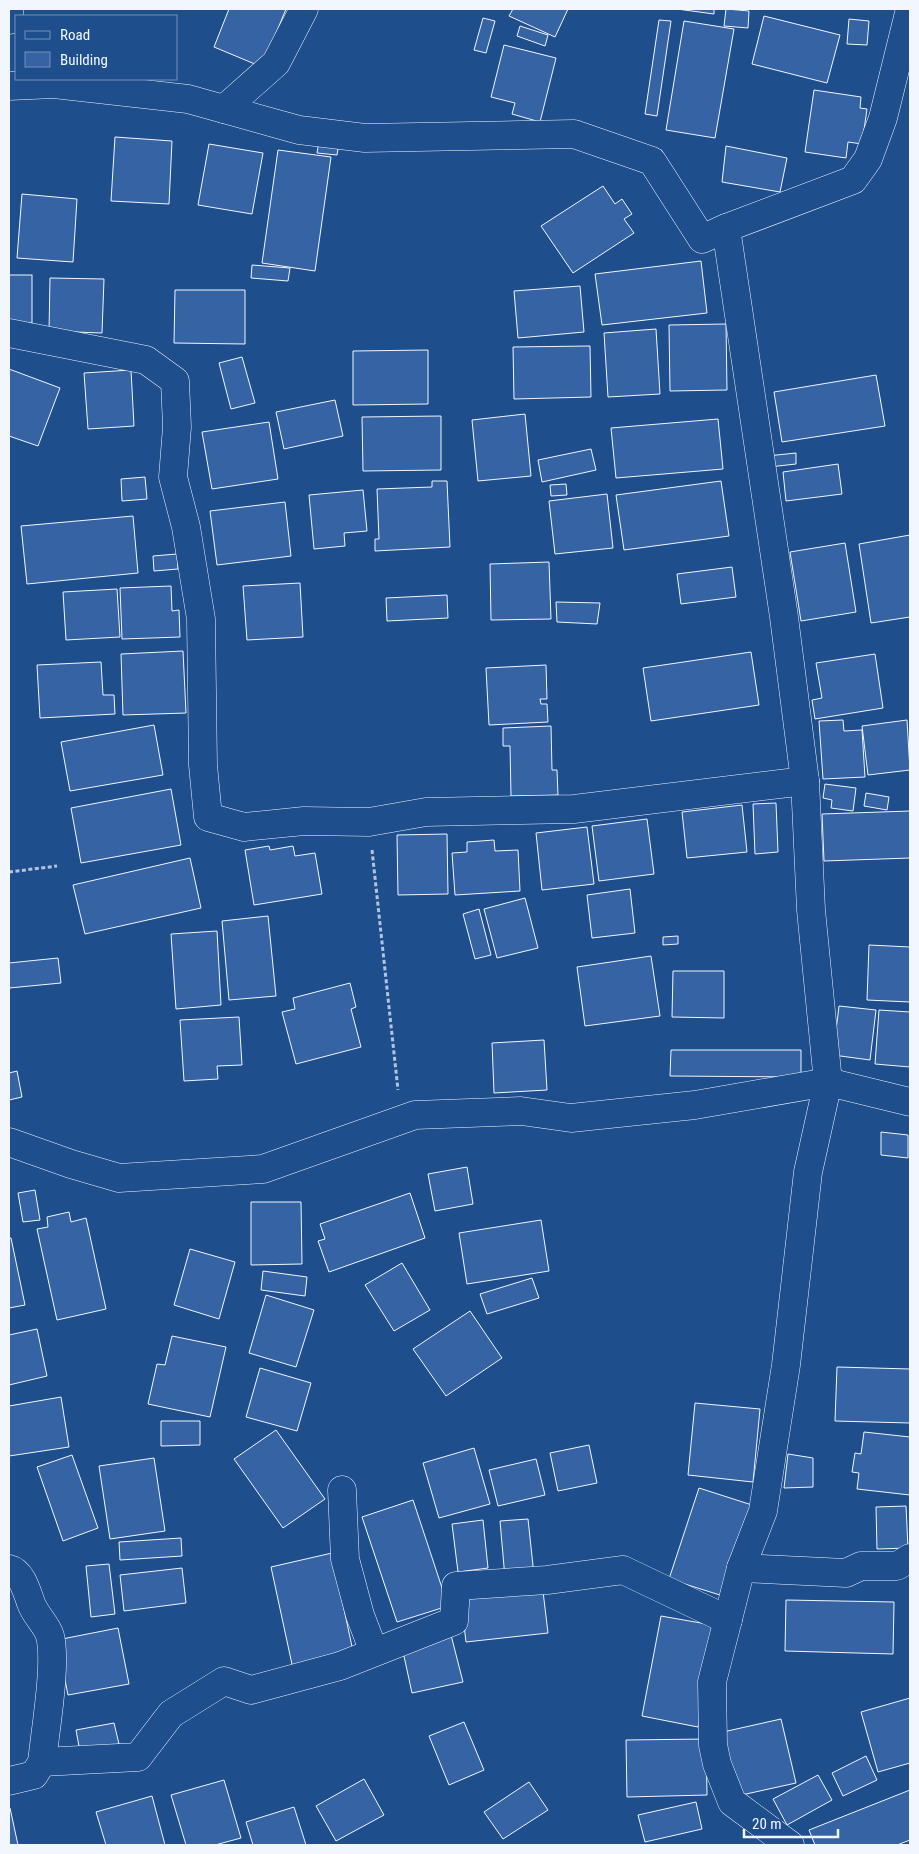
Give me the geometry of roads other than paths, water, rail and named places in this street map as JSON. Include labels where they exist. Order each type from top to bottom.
[{"type":"street","points":[[9,9],[9,20]]},
{"type":"street","points":[[224,109],[276,63],[304,9]]},
{"type":"street","points":[[9,86],[54,84],[188,100],[299,130],[366,138],[574,134],[652,161],[702,239],[726,228],[853,180],[868,159],[883,118],[910,9]]},
{"type":"street","points":[[726,228],[784,617],[805,782],[812,910],[828,1082],[808,1172],[786,1365],[763,1511],[741,1568],[712,1682],[712,1745],[717,1764],[732,1802],[790,1845]]},
{"type":"street","points":[[9,333],[146,360],[175,382],[178,427],[173,477],[186,527],[202,619],[203,765],[208,817],[244,828],[304,821],[369,822],[426,812],[574,809],[805,782]]},
{"type":"street","points":[[9,1142],[71,1164],[119,1178],[263,1169],[415,1115],[521,1111],[571,1118],[695,1105],[828,1082],[910,1102]]},
{"type":"street","points":[[342,1490],[345,1559],[360,1615],[374,1652]]},
{"type":"street","points":[[741,1568],[846,1573],[861,1566],[897,1566],[910,1558]]},
{"type":"street","points":[[9,1569],[13,1570],[21,1579],[34,1613],[50,1635],[52,1668],[42,1762],[34,1775],[9,1781]]},
{"type":"street","points":[[42,1762],[138,1757],[171,1714],[224,1681],[251,1690],[340,1666],[454,1622],[456,1586],[547,1580],[623,1570],[728,1620]]}]
